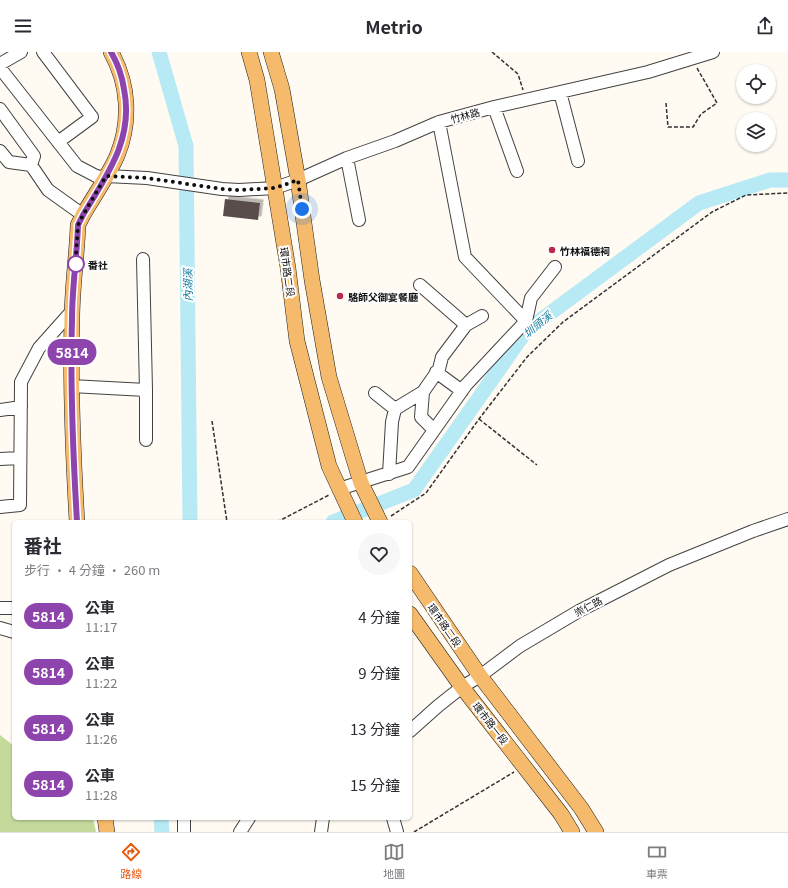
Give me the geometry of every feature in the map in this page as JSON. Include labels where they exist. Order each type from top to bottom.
[{"type":"main road","points":[[77,520],[72,445],[71,386],[72,311],[78,225],[117,156],[127,122],[127,101],[123,80],[117,62],[111,52]]},
{"type":"main road","name":"環市路二段","points":[[248,52],[257,80],[288,268],[297,341],[329,466],[354,520]]},
{"type":"main road","points":[[271,52],[282,88],[298,180],[312,280],[326,362],[361,483],[382,519]]},
{"type":"main road","name":"環市路二段","points":[[412,577],[480,676]]},
{"type":"main road","name":"環市路一段","points":[[412,617],[462,687],[561,814],[572,832]]},
{"type":"main road","name":"環市路一段","points":[[480,676],[581,808],[596,832]]},
{"type":"main road","points":[[105,820],[107,832]]},
{"type":"street","points":[[0,64],[21,52]]},
{"type":"street","points":[[43,52],[92,117],[58,142]]},
{"type":"street","name":"竹林路","points":[[106,176],[147,178],[222,189],[239,190],[275,188],[439,122],[494,107],[648,72],[713,52]]},
{"type":"street","points":[[0,68],[77,166],[98,177],[106,176]]},
{"type":"street","points":[[560,92],[578,161]]},
{"type":"street","points":[[494,107],[516,171]]},
{"type":"street","points":[[0,109],[34,156],[31,165]]},
{"type":"street","points":[[439,122],[464,257],[526,320]]},
{"type":"street","points":[[0,151],[4,162],[31,165],[48,190],[83,215]]},
{"type":"street","points":[[347,158],[359,220]]},
{"type":"street","points":[[143,259],[146,440]]},
{"type":"street","points":[[339,489],[408,467],[462,391],[526,320],[531,298],[555,267]]},
{"type":"street","points":[[420,286],[466,325]]},
{"type":"street","points":[[0,507],[20,504],[22,382],[39,348],[72,311]]},
{"type":"street","points":[[389,474],[392,422],[395,409],[423,392],[439,369],[442,357],[466,325],[482,316]]},
{"type":"street","points":[[436,372],[462,391]]},
{"type":"street","points":[[71,386],[146,390]]},
{"type":"street","points":[[423,392],[421,417],[434,430]]},
{"type":"street","points":[[375,393],[395,409]]},
{"type":"street","points":[[0,410],[21,407]]},
{"type":"street","points":[[0,459],[20,458]]},
{"type":"street","name":"崇仁路","points":[[412,729],[462,687],[480,676],[520,646],[579,611],[669,565],[753,531],[788,520]]},
{"type":"street","points":[[0,608],[12,608]]},
{"type":"street","points":[[0,628],[12,631]]},
{"type":"street","points":[[184,820],[184,832]]},
{"type":"street","points":[[240,832],[248,820]]},
{"type":"street","points":[[321,832],[323,820]]},
{"type":"street","points":[[394,820],[397,832]]},
{"type":"path","points":[[492,52],[518,74],[526,100]]},
{"type":"path","points":[[666,103],[668,127],[693,127],[702,114],[717,103],[692,59]]},
{"type":"path","points":[[382,519],[426,493],[479,419],[527,356],[564,322],[712,212],[746,195],[788,192]]},
{"type":"path","points":[[479,419],[537,465]]},
{"type":"path","points":[[212,421],[227,520]]},
{"type":"path","points":[[280,520],[339,489]]},
{"type":"path","points":[[414,832],[524,766]]},
{"type":"green space","points":[[0,735],[12,744],[12,820],[93,820],[96,832],[0,832]]},
{"type":"building","points":[[225,199],[260,203],[258,220],[223,216]]},
{"type":"waterway","name":"內湖溪","points":[[159,52],[186,146],[190,520]]},
{"type":"waterway","name":"圳頭溪","points":[[338,520],[414,490],[526,331],[699,203],[770,180],[788,180]]},
{"type":"waterway","name":"內湖溪","points":[[161,820],[162,832]]},
{"type":"bus line","name":"5814","points":[[77,520],[72,445],[71,372],[72,317],[78,225],[117,156],[127,122],[127,101],[123,80],[117,62],[111,52]]},
{"type":"place","name":"竹林福德祠","points":[[552,250]]},
{"type":"place","name":"番社","points":[[76,264]]},
{"type":"place","name":"駱師父御宴餐廳","points":[[340,296]]},
{"type":"route","points":[[76,264],[75,269],[78,225],[106,176],[147,178],[222,189],[239,190],[275,188],[298,180],[302,209]]}]
